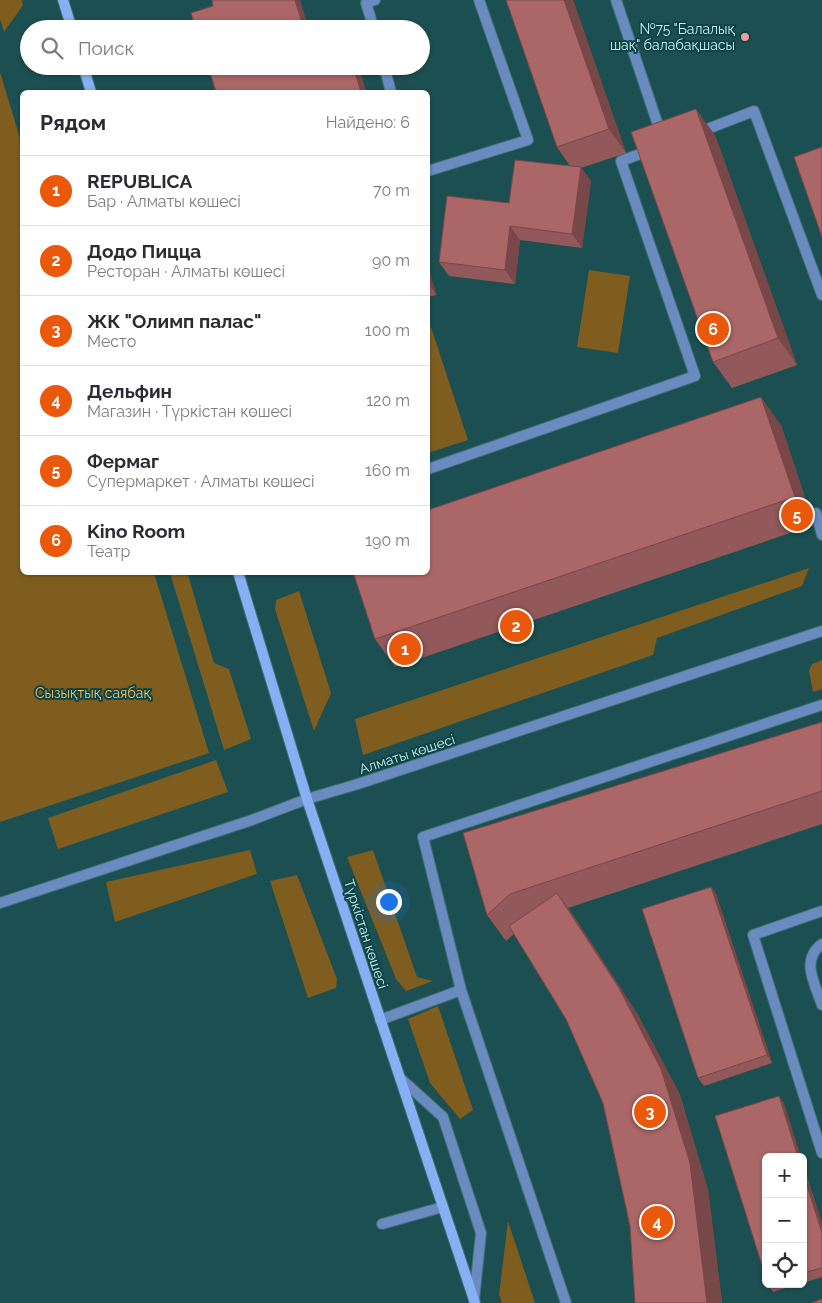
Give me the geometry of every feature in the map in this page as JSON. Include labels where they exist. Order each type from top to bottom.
[{"type":"main road","points":[[63,0],[69,20]]},
{"type":"main road","points":[[86,75],[90,90]]},
{"type":"main road","name":"Түркістан көшесі","points":[[239,575],[307,799],[474,1302]]},
{"type":"street","points":[[371,20],[366,3],[375,0]]},
{"type":"street","points":[[430,170],[528,140],[479,0]]},
{"type":"street","points":[[430,468],[695,376],[621,161],[664,145],[616,0]]},
{"type":"street","points":[[386,75],[390,90]]},
{"type":"street","points":[[691,135],[754,111],[822,295]]},
{"type":"street","points":[[816,513],[822,535]]},
{"type":"street","name":"Алматы көшесі","points":[[0,903],[252,820],[307,799],[358,784],[822,631]]},
{"type":"street","points":[[566,1303],[461,990],[423,837],[822,705]]},
{"type":"street","points":[[822,910],[753,936],[822,1153]]},
{"type":"street","points":[[822,944],[815,949],[810,967],[822,1005]]},
{"type":"street","points":[[380,1020],[461,990]]},
{"type":"street","points":[[400,1078],[443,1117],[481,1233],[474,1302]]},
{"type":"street","points":[[382,1224],[443,1207]]},
{"type":"green space","points":[[0,0],[22,0],[23,5],[4,32],[0,19]]},
{"type":"green space","name":"Сызықтық саябақ","points":[[0,72],[20,138],[20,575],[155,575],[209,753],[0,822]]},
{"type":"green space","points":[[589,270],[630,276],[618,353],[577,347]]},
{"type":"green space","points":[[430,328],[468,440],[430,452]]},
{"type":"green space","points":[[809,568],[802,586],[657,638],[653,655],[363,755],[355,719]]},
{"type":"green space","points":[[171,575],[188,575],[214,663],[229,669],[251,739],[224,750]]},
{"type":"green space","points":[[299,591],[331,693],[314,731],[275,609],[276,600]]},
{"type":"green space","points":[[822,660],[822,689],[813,692],[809,671],[812,664]]},
{"type":"green space","points":[[216,760],[228,792],[58,849],[48,818]]},
{"type":"green space","points":[[250,850],[257,874],[115,922],[106,882]]},
{"type":"green space","points":[[373,850],[417,977],[433,981],[406,991],[396,979],[347,857]]},
{"type":"green space","points":[[297,875],[337,979],[336,988],[308,998],[270,881]]},
{"type":"green space","points":[[438,1006],[473,1110],[460,1119],[430,1083],[408,1019]]},
{"type":"green space","points":[[508,1221],[535,1303],[502,1303],[499,1295]]},
{"type":"building","points":[[212,0],[295,0],[301,20],[193,20],[191,13],[213,6]]},
{"type":"building","points":[[506,0],[564,0],[609,129],[557,147]]},
{"type":"building","points":[[211,75],[356,75],[360,90],[215,90]]},
{"type":"building","points":[[696,109],[778,338],[713,362],[631,132]]},
{"type":"building","points":[[822,147],[822,237],[794,157]]},
{"type":"building","points":[[515,160],[581,167],[572,234],[510,226],[505,270],[439,262],[447,196],[509,203]]},
{"type":"building","points":[[761,397],[795,497],[375,639],[354,575],[430,575],[430,509]]},
{"type":"building","points":[[822,722],[822,791],[510,894],[487,915],[463,833]]},
{"type":"building","points":[[711,887],[767,1055],[698,1078],[642,909]]},
{"type":"building","points":[[557,893],[619,988],[661,1069],[690,1163],[707,1303],[635,1303],[630,1226],[603,1103],[566,1019],[509,926]]},
{"type":"building","points":[[779,1096],[797,1153],[762,1153],[762,1265],[715,1116]]},
{"type":"building","points":[[807,1186],[822,1233],[822,1268],[807,1272]]},
{"type":"building","points":[[822,1299],[822,1303],[812,1303]]},
{"type":"place","name":"№75 \"Балалық шақ\" балабақшасы","points":[[745,37]]},
{"type":"place","name":"Kino Room","points":[[713,329]]},
{"type":"place","name":"Фермаг","points":[[797,515]]},
{"type":"place","name":"Додо Пицца","points":[[516,626]]},
{"type":"place","name":"REPUBLICA","points":[[405,649]]},
{"type":"place","name":"ЖК \"Олимп палас\"","points":[[650,1112]]},
{"type":"place","name":"Дельфин","points":[[657,1222]]}]
